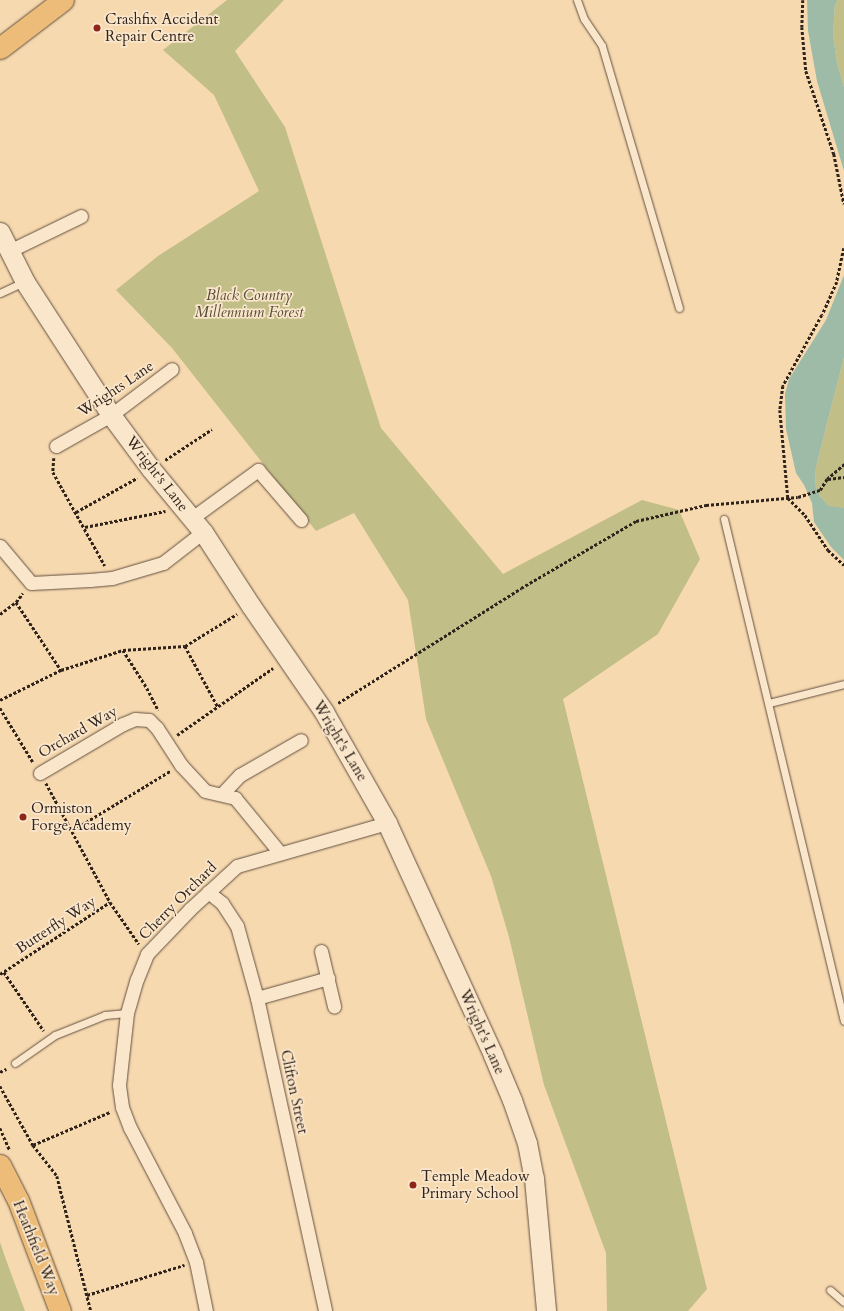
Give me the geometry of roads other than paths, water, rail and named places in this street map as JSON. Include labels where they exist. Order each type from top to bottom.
[{"type":"main road","points":[[0,48],[63,0]]},
{"type":"main road","name":"Heathfield Way","points":[[0,1165],[18,1200],[60,1311]]},
{"type":"street","points":[[9,251],[80,216]]},
{"type":"street","name":"Wright's Lane","points":[[0,232],[25,282],[111,415],[151,469],[193,519],[324,712],[387,823],[493,1055],[512,1100],[527,1143],[534,1178],[546,1311]]},
{"type":"street","name":"Wrights Lane","points":[[56,446],[111,415],[172,369]]},
{"type":"street","points":[[0,546],[31,583],[112,578],[163,563],[193,519],[258,470],[301,520]]},
{"type":"street","name":"Orchard Way","points":[[40,773],[104,734],[135,719],[149,720],[157,728],[181,765],[205,792],[222,794],[236,798],[280,853]]},
{"type":"street","points":[[222,794],[240,775],[301,740]]},
{"type":"street","name":"Cherry Orchard","points":[[206,1311],[196,1262],[184,1233],[130,1128],[122,1107],[119,1085],[128,1013],[137,979],[147,954],[190,908],[237,866],[387,823]]},
{"type":"street","name":"Clifton Street","points":[[208,892],[222,904],[238,926],[257,998],[325,1311]]},
{"type":"street","points":[[321,951],[334,1006]]},
{"type":"street","points":[[257,998],[328,978]]},
{"type":"lane","points":[[577,0],[584,19],[602,46],[679,308]]},
{"type":"lane","points":[[0,293],[25,282]]},
{"type":"lane","points":[[724,519],[844,1021]]},
{"type":"lane","points":[[768,703],[844,684]]},
{"type":"lane","points":[[15,1063],[50,1040],[55,1035],[106,1015],[128,1013]]},
{"type":"lane","points":[[830,1290],[844,1302]]},
{"type":"place","name":"Crashfix Accident Repair Centre","points":[[97,28]]},
{"type":"place","name":"Ormiston Forge Academy","points":[[23,817]]},
{"type":"place","name":"Temple Meadow Primary School","points":[[413,1185]]},
{"type":"park label","name":"Black Country Millennium Forest","points":[[249,304]]}]
